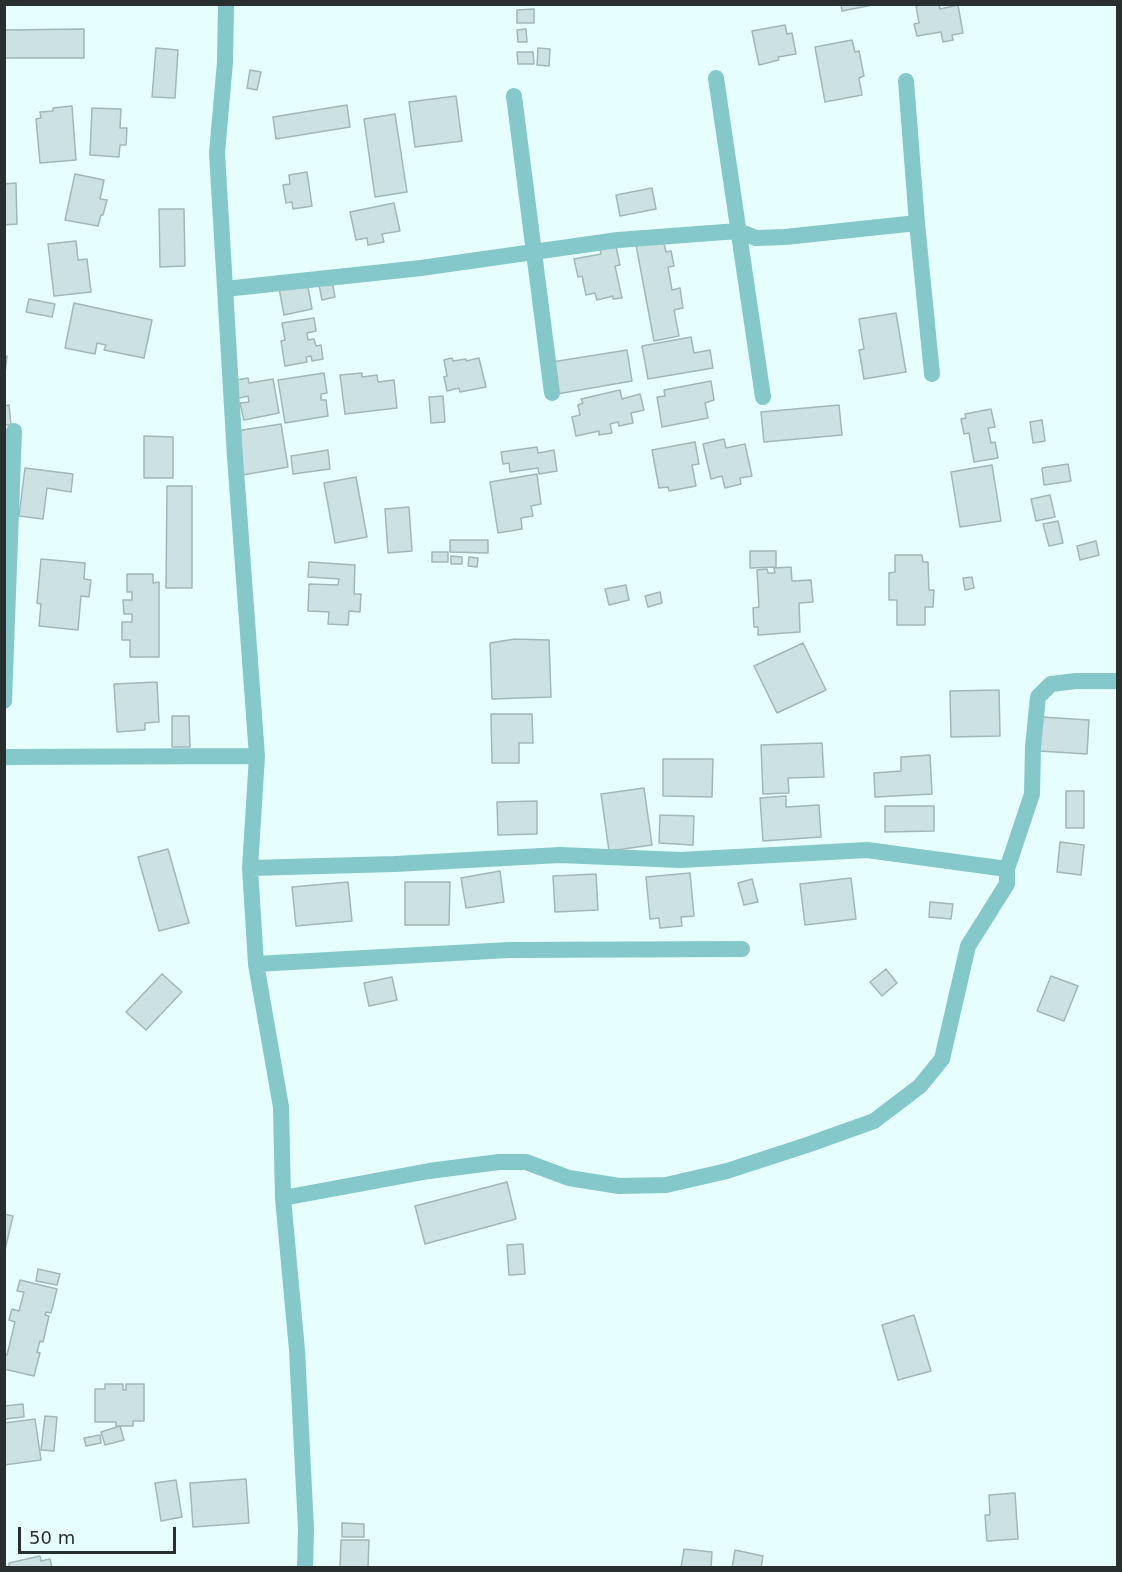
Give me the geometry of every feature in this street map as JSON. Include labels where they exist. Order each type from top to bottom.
[{"type":"street","points":[[226,4],[225,62],[217,153],[235,457],[257,756],[249,868],[256,964],[281,1107],[283,1198],[297,1350],[306,1528],[305,1568]]},
{"type":"street","points":[[716,78],[763,397]]},
{"type":"street","points":[[906,81],[932,374]]},
{"type":"street","points":[[514,96],[552,393]]},
{"type":"street","points":[[225,289],[421,268],[618,240],[738,231],[756,238],[775,237],[917,224]]},
{"type":"street","points":[[4,701],[14,431]]},
{"type":"street","points":[[283,1198],[499,1162],[526,1162],[569,1178],[620,1186],[666,1185],[727,1171],[874,1120],[920,1086],[942,1059],[968,946],[1007,884],[1007,869],[1032,794],[1033,747],[1038,697],[1051,684],[1077,681],[1118,681]]},
{"type":"street","points":[[4,757],[257,756]]},
{"type":"street","points":[[249,868],[395,864],[560,855],[680,860],[867,850],[1007,869]]},
{"type":"street","points":[[256,964],[509,950],[742,949]]},
{"type":"building","points":[[841,4],[878,4],[842,11]]},
{"type":"building","points":[[939,4],[940,9],[958,5],[963,33],[952,35],[953,40],[943,42],[941,32],[917,36],[914,24],[919,23],[916,6]]},
{"type":"building","points":[[534,9],[534,23],[517,23],[517,10]]},
{"type":"building","points":[[785,25],[787,34],[792,33],[796,54],[778,57],[779,60],[759,65],[752,31]]},
{"type":"building","points":[[84,29],[84,58],[4,58],[4,30]]},
{"type":"building","points":[[526,29],[527,42],[518,42],[517,30]]},
{"type":"building","points":[[852,40],[855,52],[859,51],[864,76],[859,78],[862,95],[825,102],[815,47]]},
{"type":"building","points":[[156,48],[178,50],[175,98],[152,97]]},
{"type":"building","points":[[538,48],[550,49],[549,66],[537,65]]},
{"type":"building","points":[[517,52],[533,52],[534,64],[518,64]]},
{"type":"building","points":[[250,70],[261,72],[257,90],[247,88]]},
{"type":"building","points":[[456,96],[462,141],[415,147],[409,102]]},
{"type":"building","points":[[347,105],[350,127],[276,139],[273,117]]},
{"type":"building","points":[[72,106],[76,160],[40,163],[36,119],[41,118],[40,112]]},
{"type":"building","points":[[92,108],[121,109],[120,128],[127,128],[126,145],[120,145],[119,157],[90,155]]},
{"type":"building","points":[[395,114],[407,192],[375,197],[364,119]]},
{"type":"building","points":[[307,172],[312,206],[293,209],[292,202],[286,203],[283,185],[290,184],[289,175]]},
{"type":"building","points":[[75,174],[104,180],[100,199],[107,200],[98,226],[65,220]]},
{"type":"building","points":[[16,183],[17,224],[4,225],[4,184]]},
{"type":"building","points":[[652,188],[656,209],[620,216],[616,195]]},
{"type":"building","points":[[394,203],[400,231],[382,234],[384,242],[368,245],[367,238],[356,240],[350,212]]},
{"type":"building","points":[[159,209],[184,209],[185,266],[160,267]]},
{"type":"building","points":[[663,239],[666,252],[671,251],[674,266],[668,267],[672,290],[680,288],[683,308],[674,310],[679,336],[654,341],[636,245]]},
{"type":"building","points":[[76,241],[78,260],[87,259],[91,292],[54,296],[48,244]]},
{"type":"building","points":[[616,246],[620,265],[615,266],[622,298],[613,299],[613,296],[597,300],[595,293],[586,295],[582,276],[578,277],[574,259],[601,254],[600,249]]},
{"type":"building","points":[[332,281],[335,297],[322,300],[319,285]]},
{"type":"building","points":[[307,282],[312,309],[284,315],[279,288]]},
{"type":"building","points":[[29,299],[55,304],[52,317],[26,312]]},
{"type":"building","points":[[74,303],[152,320],[144,358],[104,350],[106,345],[97,343],[95,354],[65,348]]},
{"type":"building","points":[[896,313],[906,372],[864,379],[859,350],[864,349],[859,319]]},
{"type":"building","points":[[314,318],[316,331],[307,333],[308,340],[314,339],[316,346],[321,345],[323,359],[312,361],[311,356],[306,357],[307,362],[285,366],[281,341],[285,340],[282,323]]},
{"type":"building","points":[[691,337],[694,353],[710,350],[713,368],[648,379],[642,346]]},
{"type":"building","points":[[627,350],[632,381],[557,394],[552,362]]},
{"type":"building","points":[[4,356],[7,356],[4,382]]},
{"type":"building","points":[[452,358],[453,361],[466,359],[466,361],[479,358],[486,387],[460,392],[459,388],[447,391],[444,360]]},
{"type":"building","points":[[324,373],[327,393],[321,394],[321,400],[326,400],[328,416],[285,423],[278,380]]},
{"type":"building","points":[[362,373],[362,377],[377,375],[378,382],[394,380],[397,408],[345,414],[340,375]]},
{"type":"building","points":[[248,378],[249,383],[273,379],[279,413],[244,420],[240,403],[249,402],[248,396],[235,399],[231,381]]},
{"type":"building","points":[[711,381],[714,400],[705,403],[708,418],[662,427],[657,397],[665,396],[664,390]]},
{"type":"building","points":[[620,390],[622,399],[640,394],[644,410],[631,413],[633,423],[619,426],[618,422],[610,424],[612,433],[599,435],[599,431],[576,436],[572,417],[580,415],[578,405],[583,403],[581,399]]},
{"type":"building","points":[[443,396],[445,422],[431,423],[429,397]]},
{"type":"building","points":[[9,405],[11,425],[4,425],[4,406]]},
{"type":"building","points":[[839,405],[842,435],[764,442],[761,412]]},
{"type":"building","points":[[991,409],[995,427],[988,428],[991,443],[995,442],[998,458],[974,462],[969,433],[964,434],[961,419],[966,418],[965,414]]},
{"type":"building","points":[[1042,420],[1045,441],[1033,443],[1030,422]]},
{"type":"building","points":[[281,424],[288,467],[243,475],[236,431]]},
{"type":"building","points":[[144,436],[173,437],[173,478],[144,478]]},
{"type":"building","points":[[724,439],[726,448],[745,444],[752,476],[740,478],[741,484],[725,488],[722,476],[711,479],[703,444]]},
{"type":"building","points":[[695,442],[699,464],[692,465],[696,486],[669,491],[668,487],[659,488],[652,450]]},
{"type":"building","points":[[537,447],[538,453],[554,450],[557,471],[539,474],[538,468],[510,472],[509,463],[503,464],[501,452]]},
{"type":"building","points":[[328,450],[330,469],[293,474],[291,456]]},
{"type":"building","points":[[1068,464],[1071,481],[1044,485],[1042,468]]},
{"type":"building","points":[[992,465],[1001,521],[960,527],[951,472]]},
{"type":"building","points":[[25,468],[73,474],[71,492],[47,488],[43,519],[19,516]]},
{"type":"building","points":[[537,474],[541,504],[531,506],[533,516],[521,518],[522,529],[498,533],[490,482]]},
{"type":"building","points":[[356,477],[367,537],[335,543],[324,483]]},
{"type":"building","points":[[167,486],[192,486],[192,588],[166,588]]},
{"type":"building","points":[[1050,495],[1055,517],[1036,521],[1031,499]]},
{"type":"building","points":[[409,507],[412,551],[388,553],[385,509]]},
{"type":"building","points":[[1058,521],[1063,543],[1049,546],[1043,524]]},
{"type":"building","points":[[450,540],[488,540],[488,553],[450,552]]},
{"type":"building","points":[[1096,541],[1099,555],[1080,560],[1077,546]]},
{"type":"building","points":[[750,551],[776,551],[776,567],[750,568]]},
{"type":"building","points":[[432,552],[448,552],[448,562],[432,562]]},
{"type":"building","points":[[895,555],[922,555],[923,562],[928,562],[929,590],[934,590],[933,607],[925,607],[925,625],[897,625],[897,600],[889,600],[889,573],[895,572]]},
{"type":"building","points":[[451,556],[462,557],[462,564],[451,564]]},
{"type":"building","points":[[469,557],[478,558],[477,567],[468,566]]},
{"type":"building","points":[[41,559],[85,563],[84,579],[91,580],[89,597],[81,596],[78,630],[39,626],[41,604],[37,603]]},
{"type":"building","points":[[309,562],[355,565],[354,594],[361,594],[360,612],[349,611],[348,625],[328,624],[329,612],[308,611],[309,584],[338,585],[339,579],[308,577]]},
{"type":"building","points":[[791,567],[792,581],[811,580],[813,602],[799,603],[800,632],[758,635],[758,627],[754,627],[753,608],[759,607],[757,570],[767,569],[768,573],[775,573],[774,568]]},
{"type":"building","points":[[127,574],[153,574],[153,583],[159,582],[159,657],[130,657],[130,640],[122,640],[122,622],[132,622],[132,614],[124,614],[123,600],[132,600],[132,592],[127,592]]},
{"type":"building","points":[[972,577],[974,588],[965,590],[963,578]]},
{"type":"building","points":[[626,585],[629,600],[609,605],[605,589]]},
{"type":"building","points":[[660,592],[662,603],[648,607],[645,596]]},
{"type":"building","points":[[515,639],[549,640],[551,697],[492,699],[490,643]]},
{"type":"building","points":[[803,643],[826,690],[777,713],[754,666]]},
{"type":"building","points":[[157,682],[159,722],[145,723],[145,730],[117,732],[114,684]]},
{"type":"building","points":[[999,690],[1000,736],[951,737],[950,691]]},
{"type":"building","points":[[491,714],[532,714],[533,743],[519,743],[519,763],[492,763]]},
{"type":"building","points":[[172,716],[189,716],[190,747],[172,747]]},
{"type":"building","points":[[1042,717],[1089,720],[1087,754],[1039,751]]},
{"type":"building","points":[[822,743],[824,777],[788,778],[789,793],[763,794],[761,745]]},
{"type":"building","points":[[930,755],[932,794],[875,797],[874,773],[901,771],[901,757]]},
{"type":"building","points":[[663,759],[713,759],[712,797],[663,796]]},
{"type":"building","points":[[644,788],[652,845],[609,851],[601,794]]},
{"type":"building","points":[[1066,791],[1084,791],[1084,828],[1066,828]]},
{"type":"building","points":[[786,796],[786,807],[819,805],[821,837],[763,841],[760,798]]},
{"type":"building","points":[[537,801],[537,834],[498,835],[497,802]]},
{"type":"building","points":[[885,806],[934,806],[934,831],[885,832]]},
{"type":"building","points":[[660,815],[694,816],[693,845],[659,843]]},
{"type":"building","points":[[1060,842],[1084,845],[1081,875],[1057,872]]},
{"type":"building","points":[[168,849],[189,923],[159,931],[138,857]]},
{"type":"building","points":[[500,871],[504,902],[466,908],[461,878]]},
{"type":"building","points":[[690,873],[694,916],[681,917],[682,926],[660,928],[659,918],[650,919],[646,877]]},
{"type":"building","points":[[596,874],[598,910],[555,912],[553,876]]},
{"type":"building","points":[[851,878],[856,919],[805,925],[800,884]]},
{"type":"building","points":[[752,879],[758,902],[744,905],[738,883]]},
{"type":"building","points":[[348,882],[352,921],[296,926],[292,887]]},
{"type":"building","points":[[405,882],[450,882],[449,925],[405,925]]},
{"type":"building","points":[[930,902],[953,904],[951,919],[929,917]]},
{"type":"building","points":[[886,969],[897,983],[882,996],[870,982]]},
{"type":"building","points":[[162,974],[182,992],[146,1030],[126,1012]]},
{"type":"building","points":[[1051,976],[1078,986],[1064,1021],[1037,1011]]},
{"type":"building","points":[[392,977],[397,1000],[369,1006],[364,983]]},
{"type":"building","points":[[507,1182],[516,1219],[425,1244],[415,1206]]},
{"type":"building","points":[[4,1214],[13,1216],[4,1254]]},
{"type":"building","points":[[523,1244],[525,1274],[509,1275],[507,1245]]},
{"type":"building","points":[[38,1269],[60,1274],[57,1285],[36,1281]]},
{"type":"building","points":[[20,1280],[57,1289],[51,1313],[46,1312],[45,1315],[49,1316],[43,1342],[40,1341],[37,1352],[40,1353],[34,1376],[4,1369],[4,1355],[7,1355],[15,1322],[9,1320],[12,1309],[19,1311],[24,1292],[17,1291]]},
{"type":"building","points":[[914,1315],[931,1371],[898,1380],[882,1325]]},
{"type":"building","points":[[105,1384],[123,1384],[123,1390],[126,1390],[126,1384],[144,1384],[144,1421],[133,1421],[133,1426],[116,1426],[116,1422],[95,1422],[95,1389],[105,1389]]},
{"type":"building","points":[[23,1404],[24,1417],[4,1419],[4,1406]]},
{"type":"building","points":[[45,1416],[57,1417],[54,1451],[41,1450]]},
{"type":"building","points":[[35,1419],[41,1460],[4,1465],[4,1423]]},
{"type":"building","points":[[120,1426],[124,1440],[105,1445],[101,1432]]},
{"type":"building","points":[[100,1435],[101,1443],[86,1446],[84,1438]]},
{"type":"building","points":[[246,1479],[249,1523],[193,1527],[190,1483]]},
{"type":"building","points":[[176,1480],[182,1517],[161,1521],[155,1483]]},
{"type":"building","points":[[1015,1493],[1018,1539],[987,1541],[985,1515],[990,1515],[989,1495]]},
{"type":"building","points":[[342,1523],[364,1524],[364,1537],[342,1537]]},
{"type":"building","points":[[341,1540],[369,1540],[368,1568],[340,1568]]},
{"type":"building","points":[[684,1549],[712,1552],[711,1568],[681,1568]]},
{"type":"building","points":[[735,1550],[763,1556],[761,1568],[732,1568]]},
{"type":"building","points":[[40,1556],[41,1561],[50,1559],[52,1568],[9,1568],[9,1563]]}]
